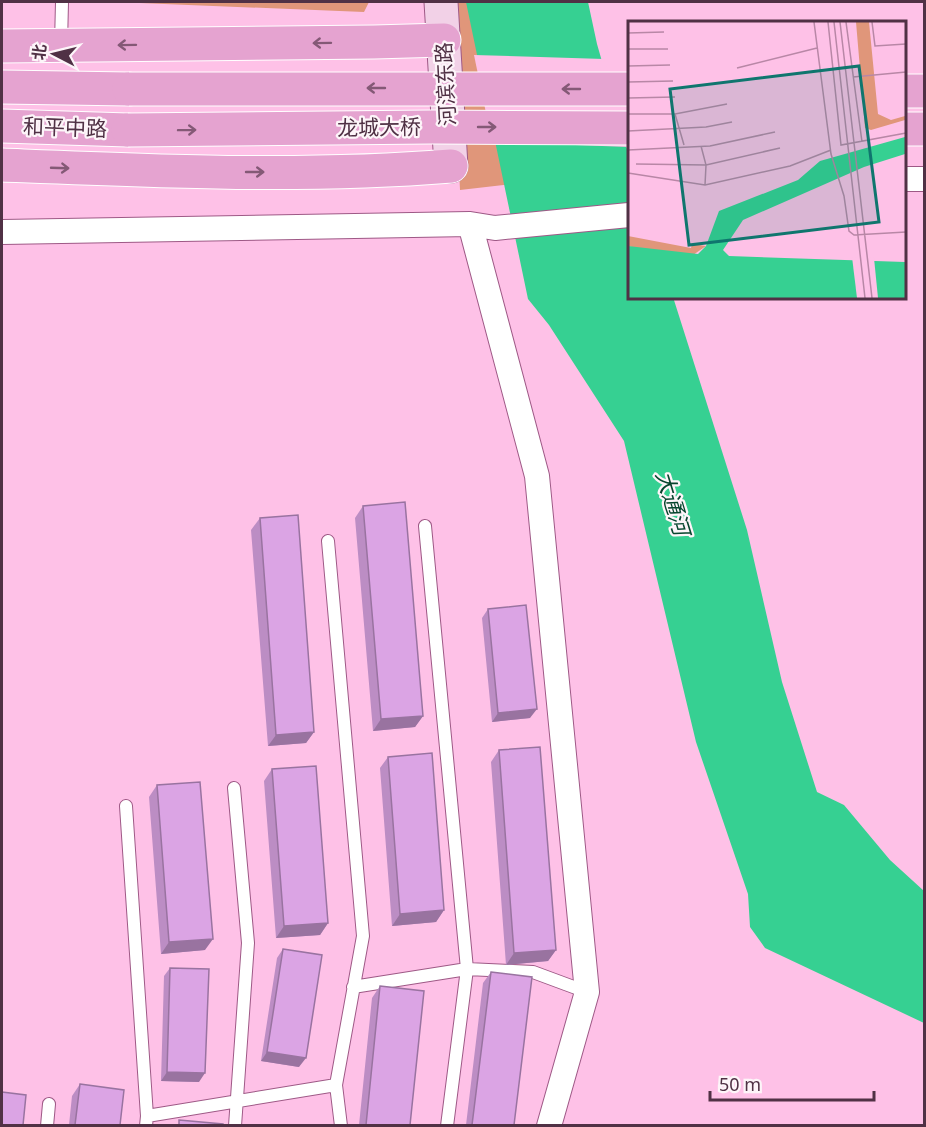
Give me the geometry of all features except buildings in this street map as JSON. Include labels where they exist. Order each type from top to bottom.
[{"type":"main road","name":"河滨东路","points":[[2,165],[188,173],[375,172],[451,166],[439,40],[431,2]]},
{"type":"main road","name":"河滨东路","points":[[439,40],[441,2]]},
{"type":"main road","points":[[2,46],[439,40]]},
{"type":"main road","name":"和平中路","points":[[2,87],[129,89]]},
{"type":"main road","name":"龙城大桥","points":[[129,89],[628,89]]},
{"type":"main road","points":[[905,91],[924,91]]},
{"type":"main road","name":"和平中路","points":[[2,126],[128,130]]},
{"type":"main road","name":"龙城大桥","points":[[128,130],[628,128]]},
{"type":"main road","points":[[905,129],[924,129]]},
{"type":"street","points":[[905,179],[924,178]]},
{"type":"street","points":[[2,232],[470,224],[495,228],[628,215]]},
{"type":"street","points":[[470,224],[537,476],[587,992],[549,1125]]},
{"type":"lane","points":[[61,45],[62,2]]},
{"type":"lane","points":[[425,526],[467,969],[447,1125]]},
{"type":"lane","points":[[328,541],[363,936],[336,1085],[341,1125]]},
{"type":"lane","points":[[234,788],[248,943],[235,1125]]},
{"type":"lane","points":[[126,806],[147,1121],[237,1101],[336,1085]]},
{"type":"lane","points":[[354,987],[467,969],[533,972],[587,992]]},
{"type":"lane","points":[[47,1125],[50,1104]]},
{"type":"shaded area","points":[[115,2],[369,2],[364,12]]},
{"type":"shaded area","points":[[451,2],[530,2],[548,180],[460,190]]},
{"type":"water","name":"大通河","points":[[466,2],[588,2],[597,44],[628,152],[628,298],[673,298],[747,530],[782,682],[817,792],[844,805],[890,860],[924,891],[924,1023],[765,948],[750,927],[748,894],[696,742],[624,441],[549,325],[528,299]]},
{"type":"pier","points":[[474,55],[604,59],[628,147],[492,142]]}]
